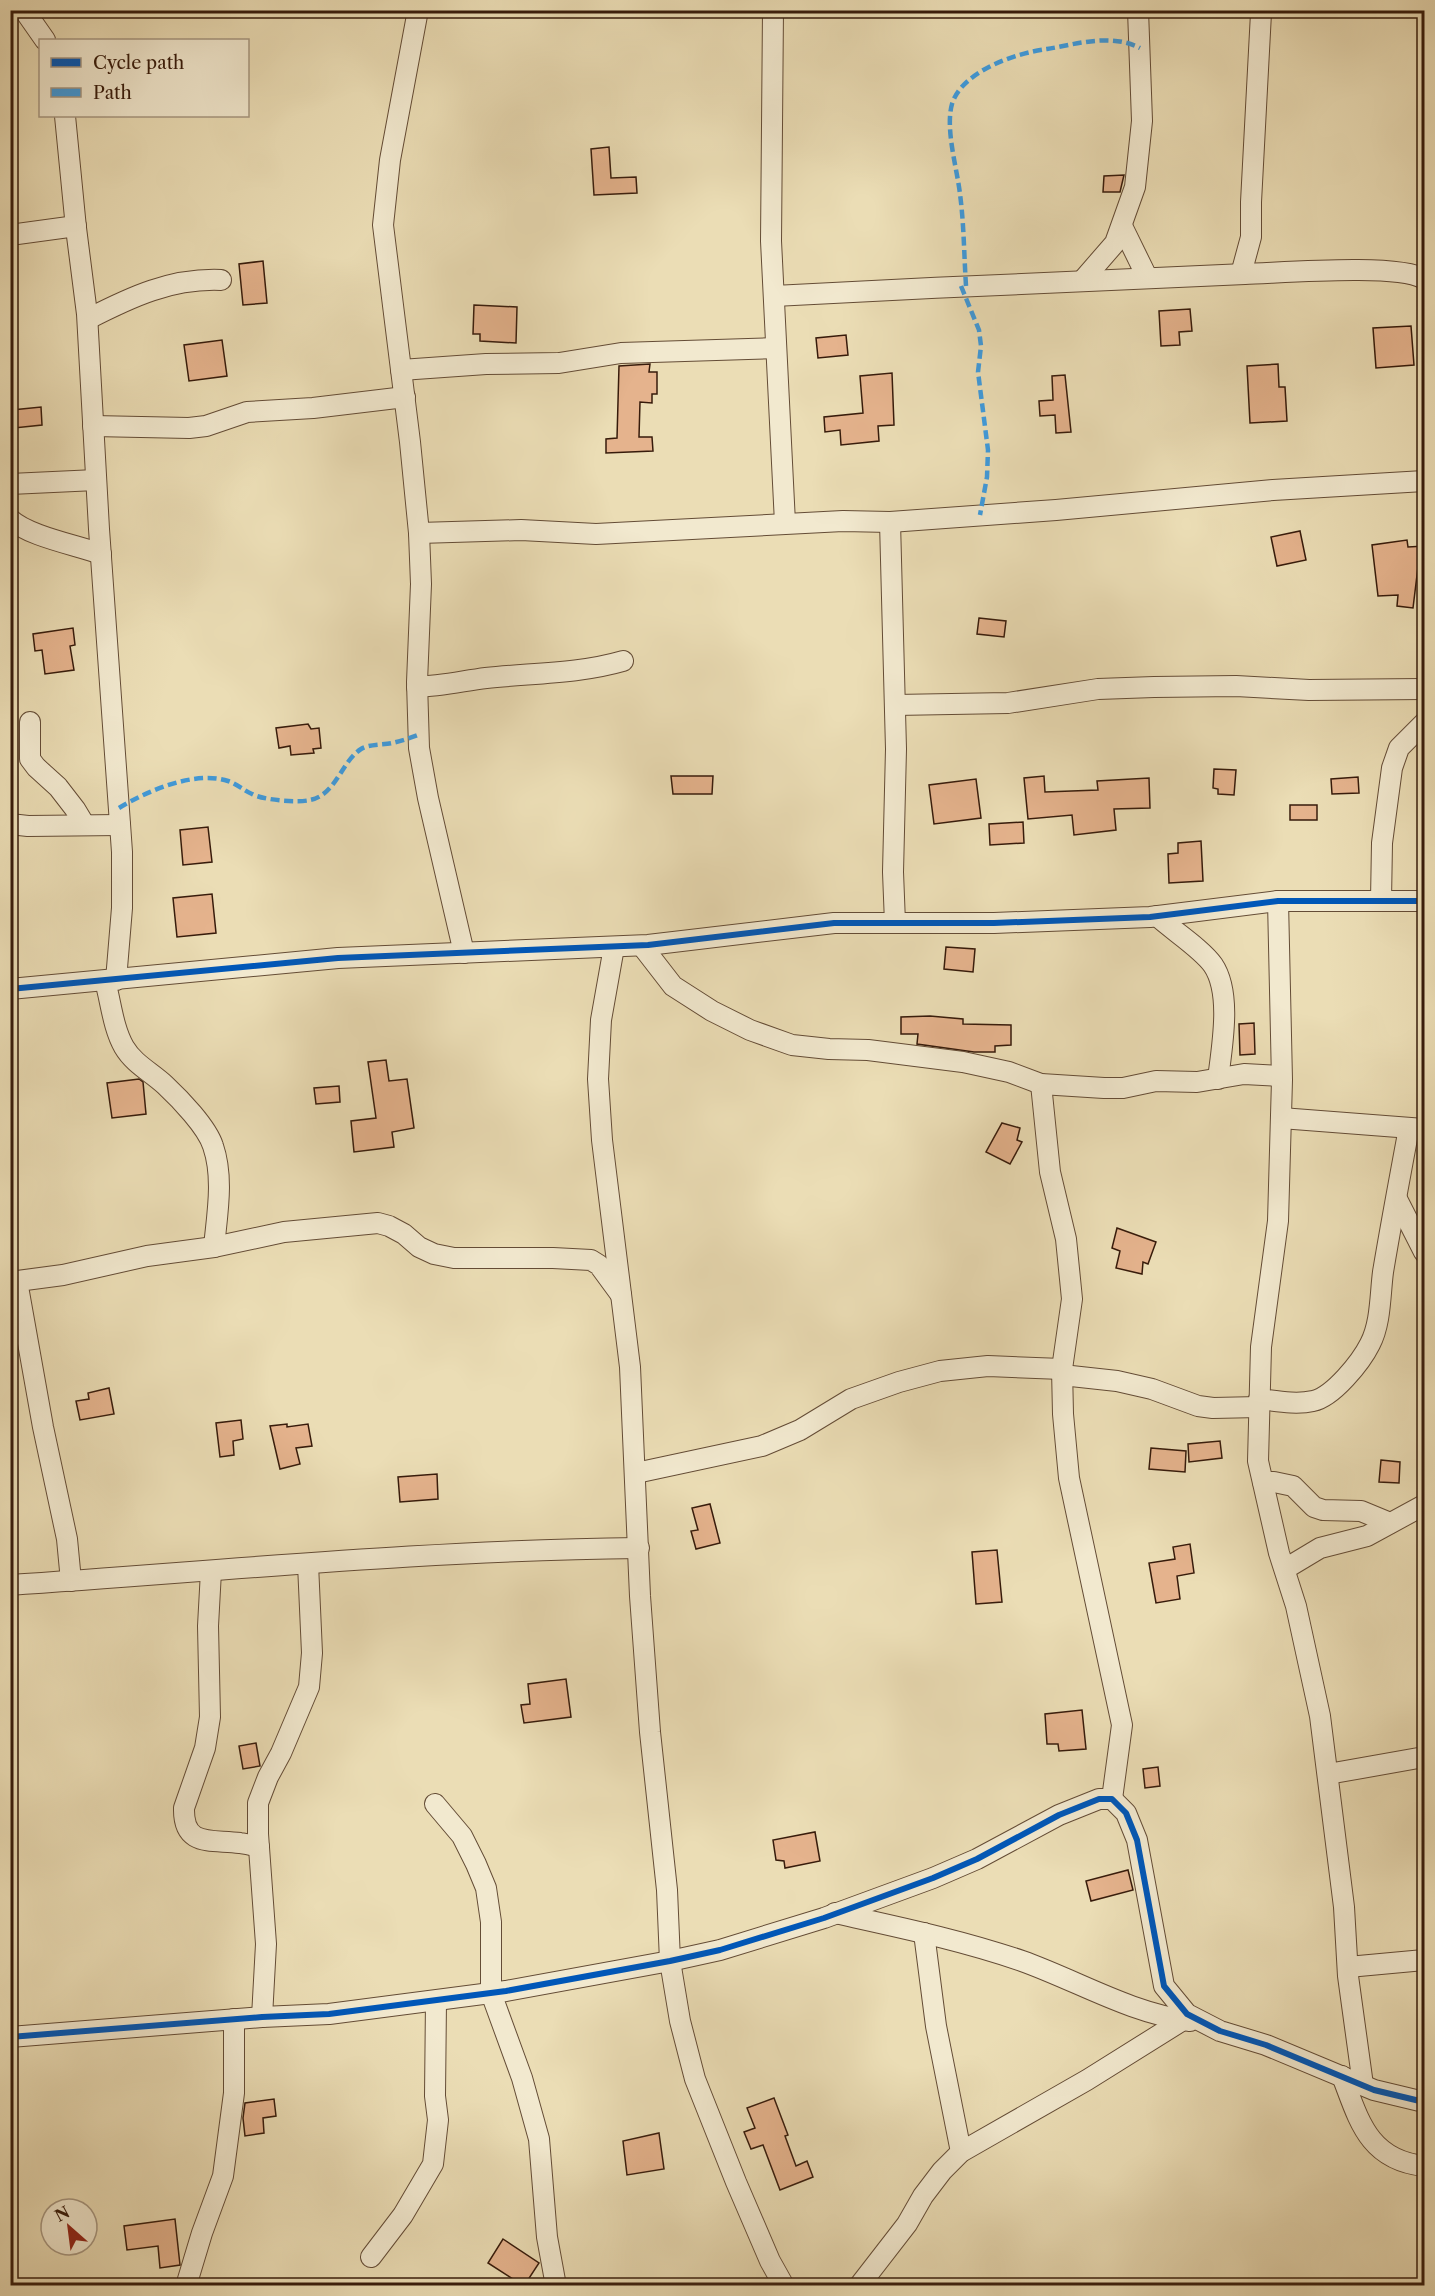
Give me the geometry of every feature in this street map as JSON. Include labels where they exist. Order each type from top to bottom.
[{"type":"street","points":[[24,10],[44,39]]},
{"type":"street","points":[[418,10],[390,160],[383,225],[405,397],[419,533],[421,584],[417,687],[419,748],[428,798],[464,953]]},
{"type":"street","points":[[773,10],[771,197],[785,523]]},
{"type":"street","points":[[1082,282],[1115,243],[1135,187],[1142,122],[1138,10]]},
{"type":"street","points":[[1240,274],[1251,237],[1261,13]]},
{"type":"street","points":[[65,117],[88,319],[96,480],[120,825],[122,908],[111,980],[119,1036],[126,1049],[138,1064],[164,1084],[205,1130],[213,1145],[218,1168],[214,1247]]},
{"type":"street","points":[[10,235],[76,225]]},
{"type":"street","points":[[1122,226],[1147,277]]},
{"type":"street","points":[[774,296],[1025,282],[1082,282],[1147,277],[1332,271],[1389,272],[1418,275],[1425,279]]},
{"type":"street","points":[[88,319],[128,298],[160,287],[201,279],[221,280]]},
{"type":"street","points":[[401,370],[486,364],[559,363],[621,353],[776,348]]},
{"type":"street","points":[[93,426],[189,428],[206,426],[247,412],[313,408],[405,397]]},
{"type":"street","points":[[10,484],[96,480]]},
{"type":"street","points":[[419,533],[520,530],[596,534],[843,520],[890,522],[1056,510],[1272,490],[1425,481]]},
{"type":"street","points":[[10,519],[17,525],[35,533],[101,554]]},
{"type":"street","points":[[890,522],[895,705],[893,872],[895,923]]},
{"type":"street","points":[[417,687],[486,678],[595,669],[623,661]]},
{"type":"street","points":[[895,705],[1008,703],[1098,688],[1236,686],[1309,690],[1425,688]]},
{"type":"street","points":[[30,722],[30,759],[58,787],[84,824]]},
{"type":"street","points":[[1381,900],[1382,843],[1392,768],[1399,748],[1425,723]]},
{"type":"street","points":[[10,824],[28,826],[120,825]]},
{"type":"street","points":[[10,989],[338,958],[642,946],[834,923],[994,923],[1157,916],[1278,901],[1425,901]]},
{"type":"street","points":[[1278,901],[1281,1076],[1278,1221],[1261,1347],[1258,1461],[1296,1606],[1320,1716],[1344,1907],[1347,1967],[1363,2085]]},
{"type":"street","points":[[1157,916],[1198,949],[1212,964],[1220,978],[1224,1003],[1218,1078]]},
{"type":"street","points":[[642,946],[673,986],[712,1011],[750,1030],[792,1045],[868,1050],[963,1062],[1009,1072],[1041,1084],[1104,1089],[1123,1088],[1156,1081],[1197,1082],[1244,1074],[1281,1076]]},
{"type":"street","points":[[614,947],[600,1020],[598,1079],[603,1150],[630,1367],[650,1732],[667,1890],[670,1961],[680,2021],[695,2079],[736,2182],[770,2261],[784,2286]]},
{"type":"street","points":[[1041,1084],[1050,1172],[1066,1239],[1072,1299],[1062,1372],[1069,1478],[1122,1725],[1112,1799]]},
{"type":"street","points":[[636,1473],[762,1446],[800,1430],[851,1399],[899,1382],[940,1371],[988,1366],[1062,1372],[1152,1389],[1182,1401],[1213,1408],[1259,1403],[1314,1401],[1330,1394],[1360,1360],[1371,1343],[1377,1324],[1389,1237],[1397,1199],[1417,1128],[1281,1118]]},
{"type":"street","points":[[1397,1199],[1425,1252]]},
{"type":"street","points":[[71,1581],[67,1539],[14,1282],[63,1275],[147,1256],[214,1247],[284,1232],[378,1223],[396,1230],[419,1247],[434,1254],[454,1258],[529,1257],[591,1260],[599,1265],[623,1297]]},
{"type":"street","points":[[1263,1482],[1293,1486],[1314,1507],[1323,1510],[1361,1511],[1390,1523]]},
{"type":"street","points":[[1285,1569],[1320,1548],[1367,1536],[1425,1505]]},
{"type":"street","points":[[10,1585],[559,1549],[639,1548]]},
{"type":"street","points":[[262,2017],[266,1944],[258,1803],[309,1687],[312,1653],[308,1564]]},
{"type":"street","points":[[211,1571],[208,1626],[210,1717],[205,1748],[184,1808],[183,1818],[185,1826],[203,1841],[239,1843],[259,1847]]},
{"type":"street","points":[[1328,1774],[1425,1757]]},
{"type":"street","points":[[10,2037],[234,2019],[329,2014],[490,1993],[670,1961],[720,1950],[933,1878],[977,1859],[1069,1811],[1099,1799],[1112,1799],[1125,1813],[1137,1840],[1164,1986],[1187,2014],[1220,2031],[1266,2045],[1374,2090],[1425,2102]]},
{"type":"street","points":[[435,1804],[462,1836],[486,1888],[491,1922],[490,1993],[522,2078],[538,2139],[547,2237],[556,2286]]},
{"type":"street","points":[[835,1913],[924,1933],[1022,1962],[1122,2004],[1183,2020],[1204,2023]]},
{"type":"street","points":[[924,1933],[936,2026],[961,2152]]},
{"type":"street","points":[[1347,1967],[1425,1960]]},
{"type":"street","points":[[371,2257],[403,2215],[433,2164],[438,2120],[435,2096],[436,2001]]},
{"type":"street","points":[[186,2286],[223,2176],[234,2093],[234,2019]]},
{"type":"street","points":[[859,2286],[907,2224],[923,2196],[942,2171],[961,2152],[1105,2069],[1183,2020]]},
{"type":"street","points":[[1342,2076],[1363,2129],[1378,2147],[1408,2164],[1425,2166]]},
{"type":"building","points":[[609,147],[611,178],[636,177],[637,193],[594,195],[591,149]]},
{"type":"building","points":[[1124,175],[1120,192],[1103,192],[1104,176]]},
{"type":"building","points":[[263,261],[267,303],[243,305],[239,264]]},
{"type":"building","points":[[474,305],[517,307],[516,343],[480,341],[480,334],[473,334]]},
{"type":"building","points":[[1190,309],[1192,331],[1179,332],[1180,345],[1161,346],[1159,311]]},
{"type":"building","points":[[1411,326],[1414,365],[1376,368],[1373,328]]},
{"type":"building","points":[[846,335],[848,355],[818,358],[816,338]]},
{"type":"building","points":[[222,340],[227,376],[189,381],[184,345]]},
{"type":"building","points":[[650,364],[649,372],[657,372],[657,394],[652,394],[652,403],[640,402],[639,437],[652,437],[653,451],[606,453],[606,439],[617,438],[619,366]]},
{"type":"building","points":[[1278,364],[1279,387],[1285,387],[1287,421],[1250,423],[1247,366]]},
{"type":"building","points":[[892,373],[894,425],[878,426],[879,441],[841,445],[840,430],[825,432],[824,417],[863,413],[860,376]]},
{"type":"building","points":[[1065,375],[1071,432],[1056,433],[1055,415],[1040,416],[1039,401],[1053,400],[1052,376]]},
{"type":"building","points":[[41,407],[42,425],[14,428],[12,410]]},
{"type":"building","points":[[1300,531],[1306,560],[1277,566],[1271,537]]},
{"type":"building","points":[[1407,540],[1408,547],[1425,546],[1425,566],[1418,567],[1413,608],[1397,606],[1398,595],[1378,596],[1372,545]]},
{"type":"building","points":[[979,618],[1006,621],[1004,637],[977,634]]},
{"type":"building","points":[[73,628],[75,645],[70,646],[74,670],[45,674],[42,650],[35,651],[33,634]]},
{"type":"building","points":[[308,724],[311,729],[319,728],[321,748],[313,749],[314,753],[291,755],[290,746],[279,748],[276,728]]},
{"type":"building","points":[[1214,769],[1236,770],[1234,795],[1218,794],[1218,789],[1213,788]]},
{"type":"building","points":[[671,776],[713,776],[712,794],[673,794]]},
{"type":"building","points":[[1044,776],[1045,792],[1098,790],[1097,781],[1149,778],[1150,808],[1114,809],[1116,830],[1074,835],[1072,815],[1028,819],[1024,778]]},
{"type":"building","points":[[1358,777],[1359,793],[1332,794],[1331,779]]},
{"type":"building","points":[[976,779],[981,818],[934,824],[929,785]]},
{"type":"building","points":[[1290,805],[1317,805],[1317,820],[1290,820]]},
{"type":"building","points":[[1023,822],[1024,843],[990,845],[989,824]]},
{"type":"building","points":[[208,827],[212,862],[183,865],[180,830]]},
{"type":"building","points":[[1201,841],[1203,881],[1169,883],[1168,854],[1178,853],[1178,843]]},
{"type":"building","points":[[212,894],[216,933],[177,937],[173,898]]},
{"type":"building","points":[[946,947],[975,949],[973,972],[944,969]]},
{"type":"building","points":[[930,1016],[963,1019],[963,1024],[1011,1025],[1011,1045],[995,1046],[995,1052],[974,1052],[917,1044],[918,1034],[901,1034],[901,1017]]},
{"type":"building","points":[[1254,1023],[1255,1054],[1240,1055],[1239,1024]]},
{"type":"building","points":[[386,1060],[389,1081],[407,1079],[414,1128],[392,1132],[394,1147],[354,1152],[351,1121],[376,1118],[368,1062]]},
{"type":"building","points":[[139,1079],[143,1082],[146,1114],[112,1118],[107,1083]]},
{"type":"building","points":[[339,1086],[340,1102],[316,1104],[314,1088]]},
{"type":"building","points":[[1002,1123],[1020,1128],[1017,1140],[1022,1142],[1010,1164],[986,1152]]},
{"type":"building","points":[[1117,1228],[1156,1242],[1148,1264],[1143,1262],[1142,1274],[1116,1268],[1120,1251],[1112,1248]]},
{"type":"building","points":[[109,1388],[114,1414],[80,1420],[76,1401],[89,1399],[88,1393]]},
{"type":"building","points":[[241,1420],[243,1439],[233,1441],[234,1455],[220,1457],[216,1423]]},
{"type":"building","points":[[287,1424],[287,1427],[308,1424],[312,1446],[296,1448],[300,1464],[280,1469],[270,1426]]},
{"type":"building","points":[[1220,1441],[1222,1458],[1189,1462],[1188,1444]]},
{"type":"building","points":[[1151,1448],[1186,1451],[1185,1472],[1149,1469]]},
{"type":"building","points":[[1381,1460],[1400,1462],[1399,1483],[1379,1482]]},
{"type":"building","points":[[437,1474],[438,1499],[400,1502],[398,1477]]},
{"type":"building","points":[[710,1504],[720,1543],[696,1549],[691,1531],[698,1530],[692,1508]]},
{"type":"building","points":[[1190,1544],[1194,1573],[1177,1576],[1180,1599],[1156,1603],[1149,1563],[1175,1559],[1173,1547]]},
{"type":"building","points":[[997,1550],[1002,1602],[976,1604],[972,1552]]},
{"type":"building","points":[[566,1679],[571,1717],[524,1723],[521,1705],[530,1704],[528,1684]]},
{"type":"building","points":[[1082,1710],[1086,1749],[1059,1751],[1058,1744],[1047,1744],[1045,1714]]},
{"type":"building","points":[[256,1743],[260,1766],[243,1769],[239,1746]]},
{"type":"building","points":[[1158,1767],[1160,1786],[1145,1788],[1143,1769]]},
{"type":"building","points":[[815,1832],[820,1861],[785,1868],[784,1861],[776,1860],[773,1840]]},
{"type":"building","points":[[1128,1870],[1133,1890],[1091,1901],[1086,1881]]},
{"type":"building","points":[[774,2098],[788,2135],[785,2136],[796,2166],[807,2161],[813,2177],[780,2190],[763,2145],[751,2149],[744,2132],[755,2128],[747,2108]]},
{"type":"building","points":[[274,2099],[276,2116],[263,2118],[264,2133],[245,2136],[243,2118],[245,2103]]},
{"type":"building","points":[[659,2133],[664,2169],[627,2175],[623,2141]]},
{"type":"building","points":[[175,2219],[180,2265],[160,2268],[158,2246],[127,2250],[124,2226]]},
{"type":"building","points":[[503,2239],[539,2263],[524,2286],[488,2263]]},
{"type":"marked path","points":[[966,286],[959,184],[950,125],[952,104],[958,92],[978,73],[1006,59],[1034,51],[1106,40],[1140,48]]},
{"type":"marked path","points":[[961,286],[979,330],[981,346],[978,372],[988,450],[987,477],[980,515]]},
{"type":"marked path","points":[[119,808],[157,789],[201,778],[228,781],[264,798],[289,801],[310,800],[326,792],[348,762],[364,747],[388,744],[418,735]]},
{"type":"cycle path","points":[[10,989],[338,958],[648,945],[834,923],[994,923],[1150,917],[1278,901],[1424,901]]},
{"type":"cycle path","points":[[10,2037],[262,2017],[329,2014],[506,1991],[670,1961],[720,1950],[824,1918],[933,1878],[977,1859],[1059,1815],[1099,1799],[1112,1799],[1126,1813],[1137,1840],[1164,1986],[1187,2014],[1220,2031],[1266,2045],[1374,2090],[1424,2102]]}]
